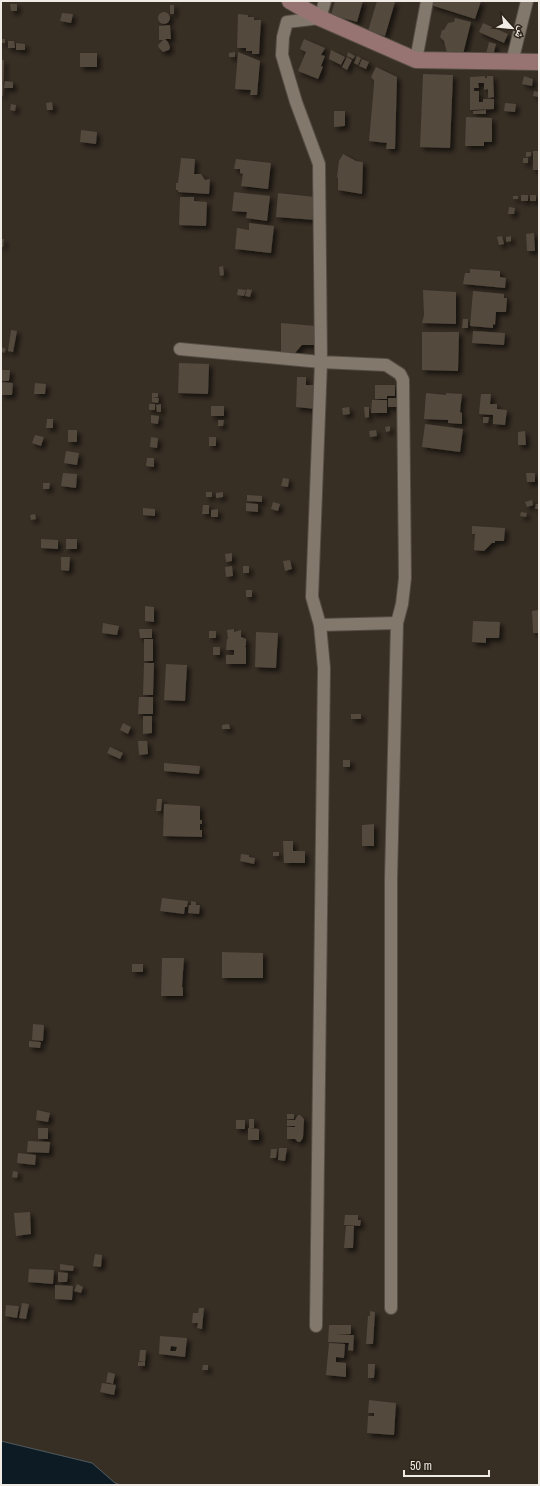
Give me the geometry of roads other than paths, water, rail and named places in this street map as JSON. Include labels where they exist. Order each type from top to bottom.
[{"type":"street","points":[[290,1],[320,18],[416,60],[539,62]]},
{"type":"street","points":[[320,18],[325,1]]},
{"type":"street","points":[[416,60],[427,1]]},
{"type":"street","points":[[512,62],[527,1]]},
{"type":"street","points":[[316,1326],[324,668],[320,625],[312,597],[321,362],[319,164],[296,102],[282,55],[283,37],[288,22],[320,18]]},
{"type":"street","points":[[180,349],[321,362],[386,365],[400,374],[403,380],[405,578],[402,604],[397,623],[391,887],[391,1308]]},
{"type":"street","points":[[320,625],[397,623]]},
{"type":"water","points":[[1,1441],[92,1463],[115,1483],[121,1485],[1,1485]]}]
